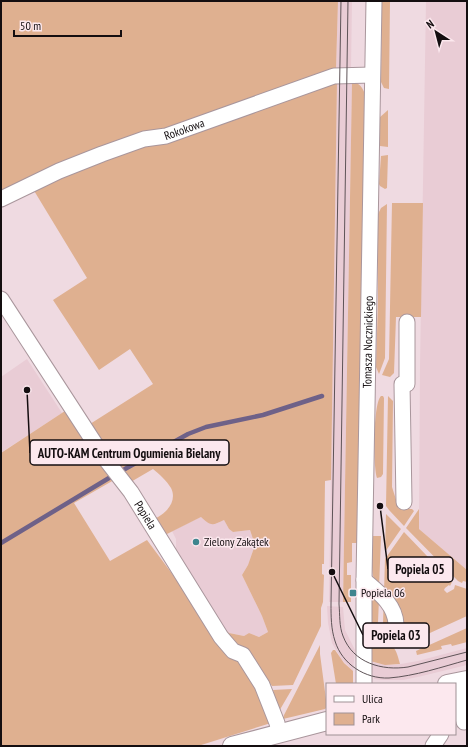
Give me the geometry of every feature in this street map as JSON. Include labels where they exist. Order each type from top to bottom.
[{"type":"main road","points":[[457,693],[467,680]]},
{"type":"main road","points":[[232,746],[326,720]]},
{"type":"street","name":"Tomasza Nocznickiego","points":[[364,683],[364,580],[374,1]]},
{"type":"street","name":"Rokokowa","points":[[1,199],[59,171],[144,139],[166,136],[334,76],[372,75]]},
{"type":"street","name":"Popiela","points":[[1,299],[103,456],[131,492],[187,577],[221,637],[233,651],[242,655],[262,685],[279,733]]},
{"type":"street","points":[[404,502],[404,384],[408,322]]},
{"type":"street","points":[[364,580],[389,604],[396,617],[396,624]]},
{"type":"street","points":[[457,693],[462,722]]},
{"type":"street","points":[[433,746],[440,735]]},
{"type":"shaded area","points":[[338,1],[352,1],[351,69],[336,69]]},
{"type":"shaded area","points":[[426,1],[467,1],[467,570],[419,529]]},
{"type":"shaded area","points":[[337,82],[352,82],[343,602],[329,602]]},
{"type":"shaded area","points":[[27,359],[62,413],[2,452],[1,377]]},
{"type":"shaded area","points":[[201,517],[215,524],[224,520],[229,529],[233,532],[250,530],[255,545],[248,565],[242,575],[268,632],[259,637],[249,633],[244,636],[229,633],[214,619],[176,551],[176,539],[172,531]]},
{"type":"shaded area","points":[[327,606],[343,607],[345,630],[355,650],[353,671],[341,659],[332,643],[328,623]]},
{"type":"shaded area","points":[[467,648],[467,665],[403,680],[374,679],[370,661],[380,664],[395,665],[418,661]]},
{"type":"green space","points":[[1,1],[338,1],[336,69],[159,132],[157,129],[47,170],[1,191]]},
{"type":"green space","points":[[382,1],[390,1],[389,89],[384,88],[381,82]]},
{"type":"green space","points":[[337,82],[331,480],[325,481],[324,564],[322,564],[322,574],[324,575],[323,602],[321,608],[321,626],[293,685],[272,686],[246,650],[246,664],[271,723],[198,746],[1,746],[1,453],[68,409],[114,480],[74,503],[110,561],[147,540],[189,598],[229,633],[244,636],[249,633],[259,637],[268,632],[242,575],[248,565],[255,545],[250,530],[233,532],[229,529],[224,520],[212,524],[201,517],[163,536],[152,520],[161,515],[169,507],[173,498],[171,488],[153,469],[129,483],[90,424],[153,384],[130,349],[99,370],[53,300],[87,278],[33,189],[154,139]]},
{"type":"green space","points":[[352,82],[357,83],[363,89],[365,94],[357,543],[352,543],[352,562],[347,563],[347,575],[351,575],[351,602],[343,602]]},
{"type":"green space","points":[[388,110],[388,147],[380,146],[379,118]]},
{"type":"green space","points":[[388,155],[387,188],[385,189],[379,184],[381,156]]},
{"type":"green space","points":[[392,203],[423,203],[421,317],[396,317],[394,373],[390,377],[382,375],[389,359]]},
{"type":"green space","points":[[387,204],[385,358],[379,374],[376,367],[378,214],[381,208]]},
{"type":"green space","points":[[381,396],[384,398],[383,474],[381,477],[377,478],[374,436],[376,410]]},
{"type":"green space","points":[[388,396],[393,401],[392,487],[399,509],[412,509],[414,511],[404,526],[386,506]]},
{"type":"green space","points":[[419,509],[419,529],[467,570],[467,582],[463,581],[462,583],[458,581],[406,528]]},
{"type":"green space","points":[[386,514],[401,529],[385,552]]},
{"type":"green space","points":[[404,532],[452,582],[450,586],[449,585],[444,590],[447,593],[454,589],[455,585],[467,589],[467,616],[419,638],[409,640],[404,632],[386,627],[383,624],[385,559]]},
{"type":"green space","points":[[373,536],[381,536],[379,589],[373,577],[372,570]]},
{"type":"green space","points":[[372,594],[379,599],[377,624],[371,624]]},
{"type":"green space","points":[[467,628],[467,642],[452,646],[451,644],[441,646],[442,649],[417,655],[416,651]]},
{"type":"green space","points":[[371,640],[392,645],[400,664],[385,665],[370,661]]},
{"type":"green space","points":[[320,645],[326,708],[283,719]]},
{"type":"green space","points":[[335,650],[344,663],[353,671],[353,683],[336,683],[331,653]]},
{"type":"green space","points":[[292,689],[278,713],[273,690]]},
{"type":"waterway","points":[[125,469],[188,434],[206,427],[263,415],[322,396]]},
{"type":"waterway","points":[[1,543],[109,478]]},
{"type":"tram line","points":[[341,1],[331,604],[333,632],[338,649],[349,663],[363,673],[380,678],[409,675],[467,660]]},
{"type":"tram line","points":[[348,1],[339,604],[341,628],[348,645],[361,659],[388,668],[408,667],[467,652]]},
{"type":"place","name":"AUTO-KAM Centrum Ogumienia Bielany","points":[[27,390]]},
{"type":"place","name":"Popiela 05","points":[[380,506]]},
{"type":"place","name":"Zielony Zakątek","points":[[196,542]]},
{"type":"place","name":"Popiela 03","points":[[332,572]]},
{"type":"place","name":"Popiela 06","points":[[353,593]]}]
